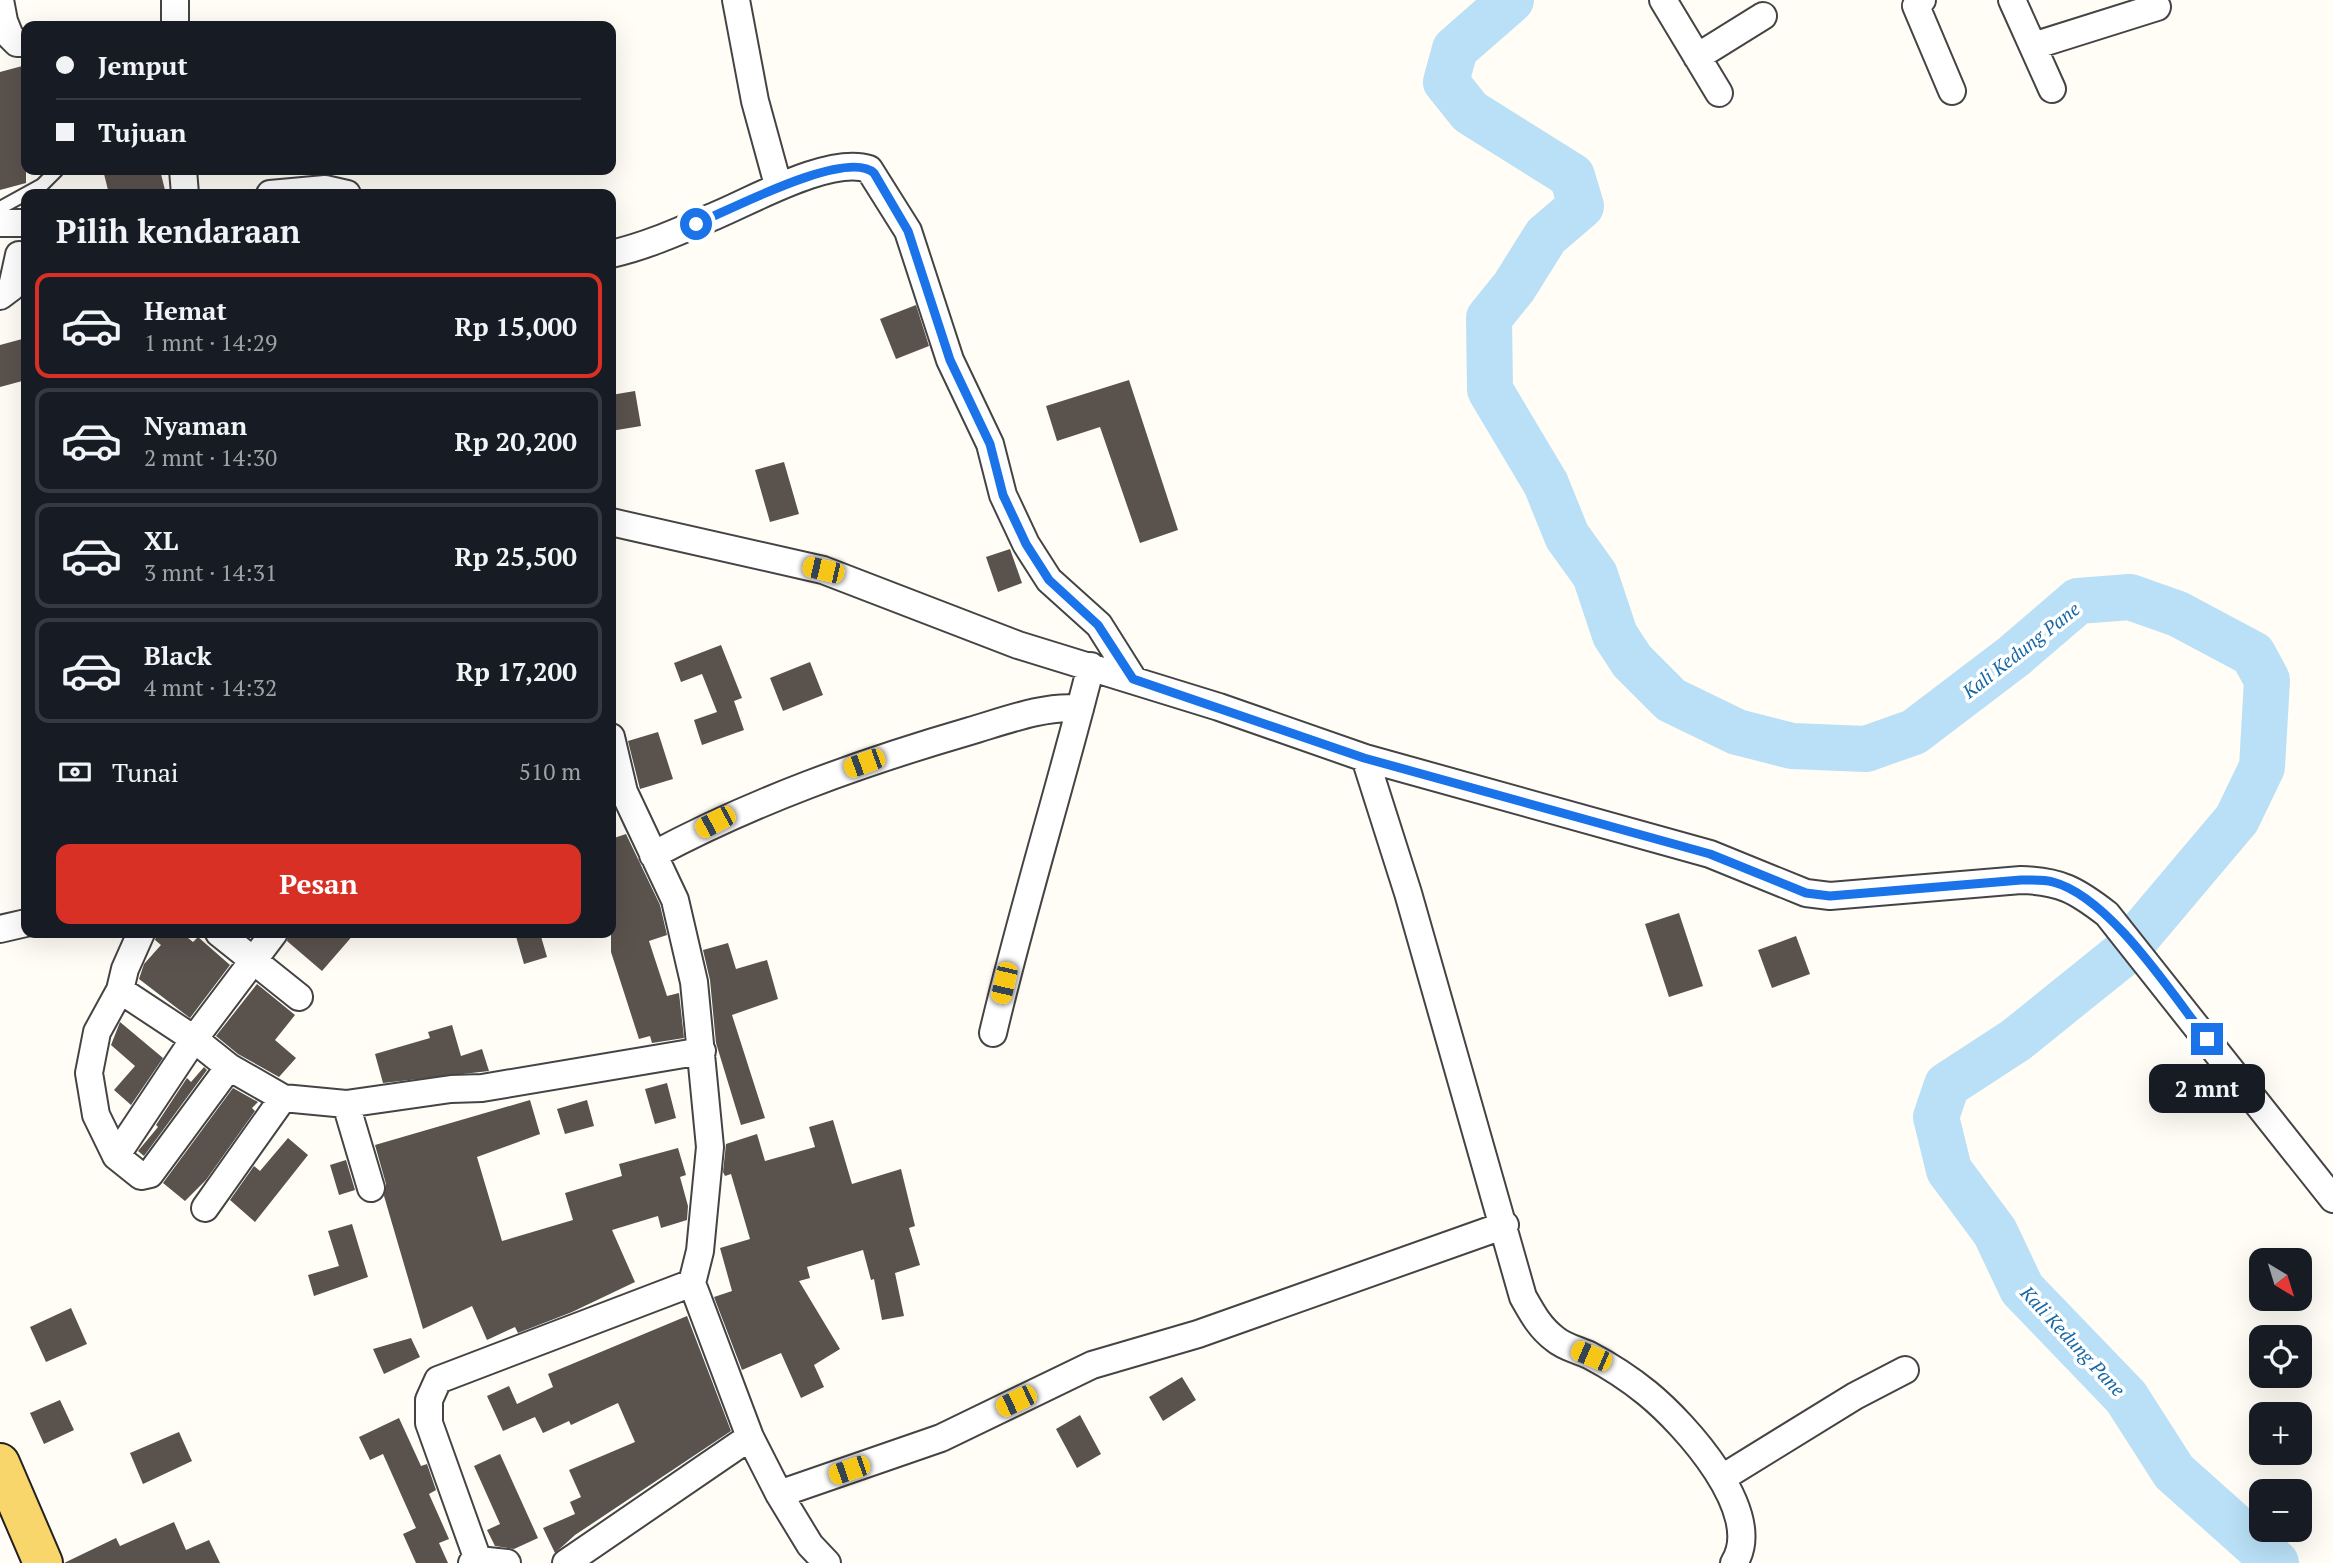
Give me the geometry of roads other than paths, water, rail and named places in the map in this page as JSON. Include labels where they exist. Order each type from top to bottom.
[{"type":"main road","points":[[0,1463],[43,1563]]},
{"type":"street","points":[[0,0],[10,36],[17,43],[21,43]]},
{"type":"street","points":[[175,0],[175,21]]},
{"type":"street","points":[[736,0],[755,101],[778,185]]},
{"type":"street","points":[[1663,0],[1719,93]]},
{"type":"street","points":[[1922,0],[1916,6],[1952,91]]},
{"type":"street","points":[[2012,0],[2052,89]]},
{"type":"street","points":[[2032,46],[2157,7]]},
{"type":"street","points":[[1697,57],[1763,16]]},
{"type":"street","points":[[616,252],[719,214],[778,185],[834,170],[865,167],[874,173],[908,231],[950,360],[990,444],[1003,495],[1026,544],[1049,580],[1098,625],[1127,677]]},
{"type":"street","points":[[0,223],[21,223]]},
{"type":"street","points":[[0,296],[12,288],[15,255]]},
{"type":"street","points":[[616,523],[823,570],[1018,645],[1127,677],[1364,758],[1710,854],[1818,895],[2021,880],[2052,881],[2080,893],[2107,914],[2333,1199]]},
{"type":"street","points":[[993,1033],[1022,908],[1093,667]]},
{"type":"street","points":[[653,855],[715,822],[776,795],[886,755],[1016,718],[1060,709],[1080,709]]},
{"type":"street","points":[[1364,758],[1408,893],[1453,1061],[1505,1226],[1523,1297],[1536,1321],[1557,1341],[1591,1356],[1647,1393],[1682,1429],[1722,1478],[1742,1525],[1743,1540],[1734,1563]]},
{"type":"street","points":[[616,763],[624,792],[675,900],[685,937],[702,1051],[710,1147],[700,1251],[692,1283],[750,1437],[779,1494],[810,1545],[827,1563]]},
{"type":"street","points":[[0,929],[21,924]]},
{"type":"street","points":[[139,938],[125,969],[120,990],[97,1032],[89,1073],[96,1115],[116,1156],[141,1176],[150,1174],[229,1067]]},
{"type":"street","points":[[225,938],[299,997]]},
{"type":"street","points":[[116,1156],[194,1039],[270,938]]},
{"type":"street","points":[[120,990],[194,1039],[229,1067],[283,1098],[346,1104],[482,1088],[702,1051]]},
{"type":"street","points":[[205,1208],[283,1098]]},
{"type":"street","points":[[346,1104],[371,1188]]},
{"type":"street","points":[[779,1494],[941,1438],[1091,1365],[1198,1334],[1505,1226]]},
{"type":"street","points":[[507,1563],[475,1561],[429,1423],[429,1400],[438,1380],[692,1283]]},
{"type":"street","points":[[1722,1478],[1855,1396],[1905,1370]]},
{"type":"street","points":[[566,1563],[750,1437]]},
{"type":"lane","points":[[35,189],[52,175]]},
{"type":"lane","points":[[0,208],[21,196]]},
{"type":"waterway","name":"Kali Kedung Pane","points":[[1511,0],[1455,49],[1446,82],[1470,112],[1572,176],[1581,206],[1546,236],[1514,287],[1489,318],[1490,390],[1546,484],[1567,536],[1595,575],[1615,635],[1632,661],[1671,700],[1737,732],[1792,746],[1866,749],[1914,732],[2014,656],[2078,601],[2130,597],[2178,614],[2253,654],[2267,680],[2262,767],[2237,819],[2124,953],[2016,1040],[1947,1085],[1936,1117],[1949,1170],[1995,1232],[2022,1289],[2126,1397],[2174,1472],[2276,1563]]}]
